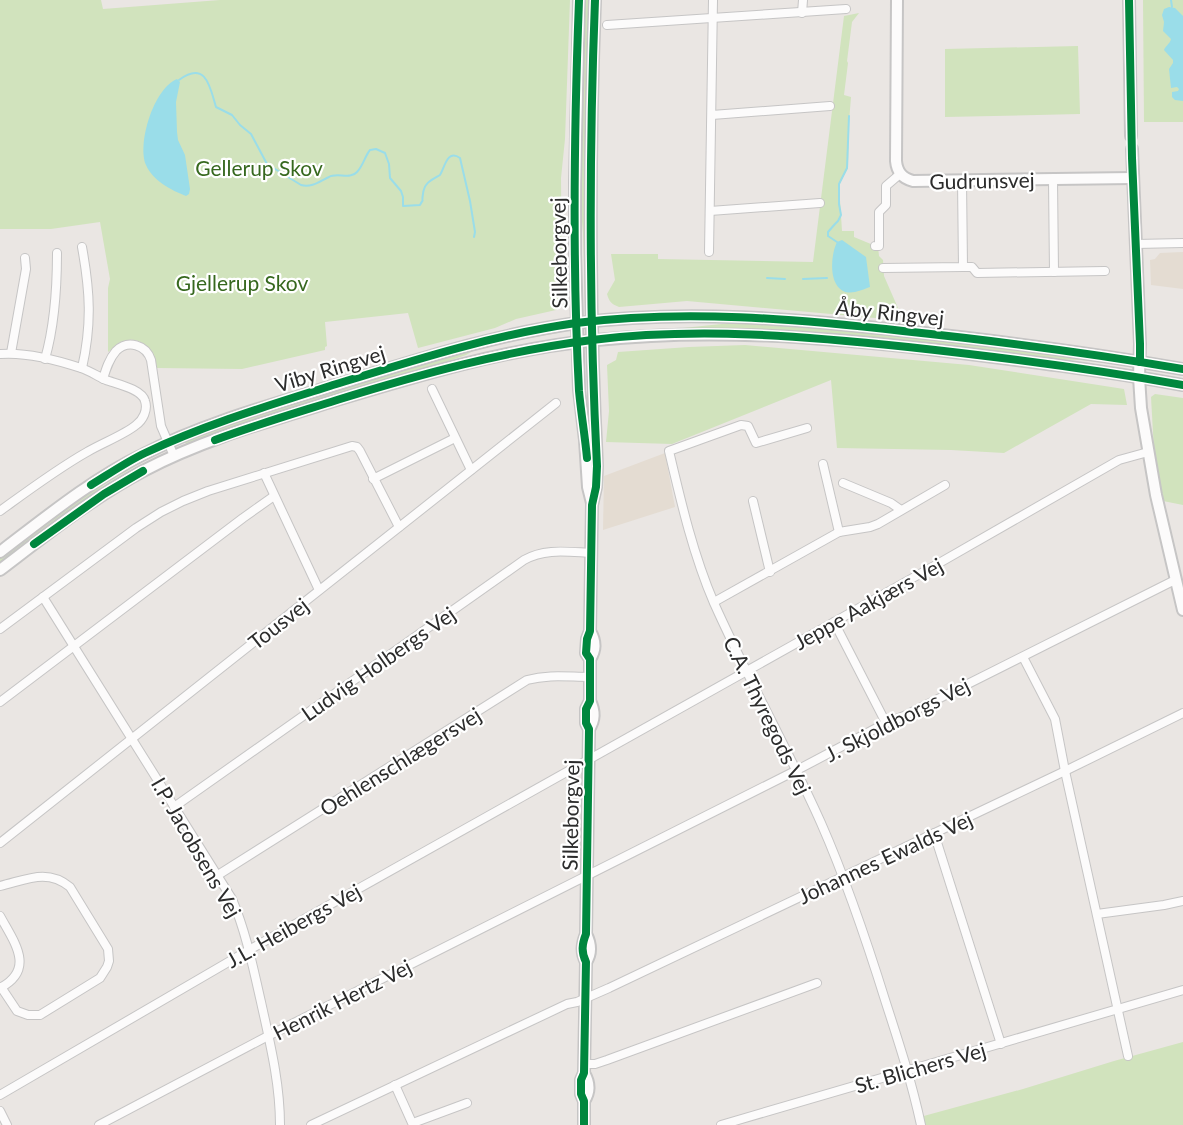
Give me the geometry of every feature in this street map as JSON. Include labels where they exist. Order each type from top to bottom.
[{"type":"main road","name":"Silkeborgvej","points":[[579,0],[575,195],[577,342],[588,487],[592,505]]},
{"type":"main road","name":"Silkeborgvej","points":[[584,1125],[584,1101],[588,1094],[588,1080],[584,1068],[586,962],[590,956],[590,942],[586,934],[589,729],[593,723],[594,709],[590,701],[590,659],[586,653],[587,639],[591,631],[592,505],[597,466],[592,340],[590,167],[595,0]]},
{"type":"main road","name":"Gudrunsvej","points":[[897,0],[896,168],[906,179],[962,181],[1133,178]]},
{"type":"main road","points":[[1129,0],[1131,136]]},
{"type":"main road","points":[[1132,149],[1141,408],[1156,495],[1183,610]]},
{"type":"main road","name":"Åby Ringvej","points":[[592,322],[652,316],[690,316],[824,323],[981,340],[1183,369]]},
{"type":"main road","name":"Viby Ringvej","points":[[0,552],[91,485],[142,454],[188,434],[240,415],[433,355],[536,330],[592,322]]},
{"type":"main road","name":"Åby Ringvej","points":[[577,342],[642,335],[689,334],[822,338],[993,357],[1183,385]]},
{"type":"main road","name":"Viby Ringvej","points":[[0,570],[104,494],[143,471],[214,440],[419,376],[491,357],[577,342]]},
{"type":"street","points":[[710,252],[713,0]]},
{"type":"street","points":[[802,13],[803,0]]},
{"type":"street","points":[[607,25],[846,9]]},
{"type":"street","points":[[712,115],[830,106]]},
{"type":"street","points":[[875,246],[879,246],[879,212],[886,205],[886,186],[900,174]]},
{"type":"street","points":[[1053,179],[1054,272]]},
{"type":"street","points":[[962,181],[963,267]]},
{"type":"street","points":[[710,211],[820,203]]},
{"type":"street","points":[[1136,244],[1183,243]]},
{"type":"street","points":[[81,247],[90,305],[87,346],[82,368]]},
{"type":"street","points":[[45,359],[54,318],[57,253]]},
{"type":"street","points":[[11,353],[26,269],[25,258]]},
{"type":"street","points":[[883,268],[972,267],[977,273],[1105,271]]},
{"type":"street","points":[[103,379],[111,358],[121,347],[137,345],[146,351],[151,360],[161,426],[174,456]]},
{"type":"street","points":[[0,354],[31,355],[82,368],[103,379],[134,390],[146,401],[146,410],[137,425],[54,472],[0,511]]},
{"type":"street","points":[[432,389],[471,470]]},
{"type":"street","name":"Tousvej","points":[[0,843],[556,403]]},
{"type":"street","name":"C.A. Thyregods Vej","points":[[807,428],[756,443],[748,426],[741,424],[669,451],[695,552],[714,602],[844,876],[907,1071],[921,1125]]},
{"type":"street","points":[[373,478],[455,438]]},
{"type":"street","points":[[0,629],[161,512],[207,491],[354,446],[360,451],[399,527]]},
{"type":"street","name":"Jeppe Aakjærs Vej","points":[[589,759],[1119,460],[1148,452]]},
{"type":"street","points":[[823,464],[839,532]]},
{"type":"street","points":[[264,473],[320,590]]},
{"type":"street","points":[[843,483],[891,503],[901,510]]},
{"type":"street","points":[[714,602],[839,532],[878,524],[945,485]]},
{"type":"street","points":[[0,702],[274,496]]},
{"type":"street","points":[[753,501],[770,572]]},
{"type":"street","name":"Ludvig Holbergs Vej","points":[[174,807],[524,560],[548,552],[592,553]]},
{"type":"street","name":"J. Skjoldborgs Vej","points":[[587,875],[1175,580]]},
{"type":"street","name":"I.P. Jacobsens Vej","points":[[43,597],[232,899],[249,950],[275,1066],[280,1125]]},
{"type":"street","points":[[834,622],[886,723]]},
{"type":"street","points":[[1023,657],[1055,719],[1128,1056]]},
{"type":"street","name":"Oehlenschlægersvej","points":[[218,875],[527,680],[552,675],[590,677]]},
{"type":"street","name":"Johannes Ewalds Vej","points":[[311,1125],[567,1004],[585,999],[1183,713]]},
{"type":"street","name":"J.L. Heibergs Vej","points":[[0,1095],[249,950],[589,759]]},
{"type":"street","points":[[934,833],[1001,1044]]},
{"type":"street","name":"Henrik Hertz Vej","points":[[99,1125],[268,1036],[587,875]]},
{"type":"street","points":[[0,886],[44,876],[63,882],[69,887],[108,950],[108,967],[100,978],[40,1015],[28,1015],[17,1011],[1,988],[15,977],[19,970],[20,957],[0,916]]},
{"type":"street","points":[[1097,914],[1183,901]]},
{"type":"street","points":[[584,1068],[817,983]]},
{"type":"street","name":"St. Blichers Vej","points":[[721,1125],[1183,990]]},
{"type":"street","points":[[395,1085],[413,1124],[467,1103]]},
{"type":"street","points":[[0,1111],[7,1125]]},
{"type":"shaded area","points":[[1183,252],[1183,289],[1151,285],[1150,260],[1155,259],[1160,253]]},
{"type":"shaded area","points":[[665,453],[675,507],[603,530],[604,476]]},
{"type":"green space","name":"Gjellerup Skov","points":[[0,0],[101,0],[103,9],[220,0],[570,0],[565,139],[561,178],[562,296],[560,305],[556,310],[516,319],[495,328],[418,348],[408,313],[325,322],[327,346],[325,350],[242,369],[157,368],[149,349],[139,341],[133,340],[119,343],[108,352],[110,279],[100,222],[51,229],[0,229]]},
{"type":"green space","points":[[585,0],[590,0],[587,304],[585,304],[580,198]]},
{"type":"green space","points":[[1143,0],[1183,0],[1183,122],[1144,122]]},
{"type":"green space","points":[[859,13],[852,22],[844,95],[851,97],[848,168],[839,185],[842,231],[854,231],[854,237],[878,247],[879,256],[883,260],[884,276],[898,308],[897,320],[687,301],[619,307],[612,303],[607,294],[615,280],[611,254],[658,254],[658,259],[813,262],[844,16]]},
{"type":"green space","points":[[1078,46],[1080,114],[945,117],[945,49]]},
{"type":"green space","points":[[741,322],[837,329],[979,344],[1121,365],[1081,360],[1043,359],[878,339],[793,332],[685,329],[610,333]]},
{"type":"green space","points":[[558,331],[558,333],[473,351],[425,369],[187,445],[184,441],[246,418],[446,356],[518,338]]},
{"type":"green space","points":[[745,345],[969,365],[1124,389],[1127,405],[1091,404],[1004,453],[837,448],[831,380],[672,444],[606,442],[609,411],[607,365],[616,360],[618,352]]},
{"type":"green space","points":[[1155,394],[1183,398],[1183,505],[1163,501],[1154,451],[1151,397]]},
{"type":"green space","points":[[156,454],[104,485],[0,564],[0,558],[94,489]]},
{"type":"green space","points":[[1183,1042],[1183,1125],[921,1125],[920,1117]]},
{"type":"water","points":[[1175,8],[1183,16],[1183,101],[1172,97],[1172,92],[1179,89],[1171,88],[1169,69],[1173,60],[1164,50],[1171,39],[1163,31],[1162,15],[1164,9]]},
{"type":"water","points":[[177,79],[180,82],[176,102],[177,132],[185,155],[190,189],[186,196],[169,188],[153,176],[146,165],[144,155],[146,130],[155,104],[161,93]]},
{"type":"water","points":[[842,240],[866,257],[870,287],[856,292],[846,292],[835,282],[832,268],[833,254],[837,242]]},
{"type":"waterway","points":[[1171,0],[1172,7]]},
{"type":"waterway","points":[[179,80],[195,73],[201,74],[209,84],[216,107],[232,115],[251,134],[267,164],[301,185],[312,185],[336,175],[354,174],[361,167],[370,150],[376,149],[385,153],[390,178],[401,191],[403,206],[420,205],[426,184],[440,175],[449,157],[460,158],[470,201],[474,237]]},
{"type":"waterway","points":[[837,242],[828,236],[828,232],[841,215],[839,184],[847,168],[849,116]]},
{"type":"waterway","points":[[767,278],[785,279]]},
{"type":"waterway","points":[[803,279],[827,278]]},
{"type":"cycle path","points":[[579,0],[575,147],[575,293],[579,391],[587,458]]},
{"type":"cycle path","points":[[584,1125],[581,1080],[584,1073],[586,962],[583,955],[586,934],[589,729],[586,723],[586,709],[590,701],[590,659],[586,653],[590,631],[592,505],[597,466],[592,350],[591,233],[595,0]]},
{"type":"cycle path","points":[[1129,0],[1132,158],[1140,362]]},
{"type":"cycle path","points":[[91,485],[145,453],[259,409],[452,350],[514,334],[576,323],[699,316],[781,320],[1008,343],[1183,369]]},
{"type":"cycle path","points":[[215,440],[337,400],[463,364],[527,350],[632,336],[750,334],[829,339],[1011,359],[1183,385]]},
{"type":"cycle path","points":[[34,544],[104,494],[143,471]]},
{"type":"park label","name":"Gellerup Skov","points":[[259,167]]}]
